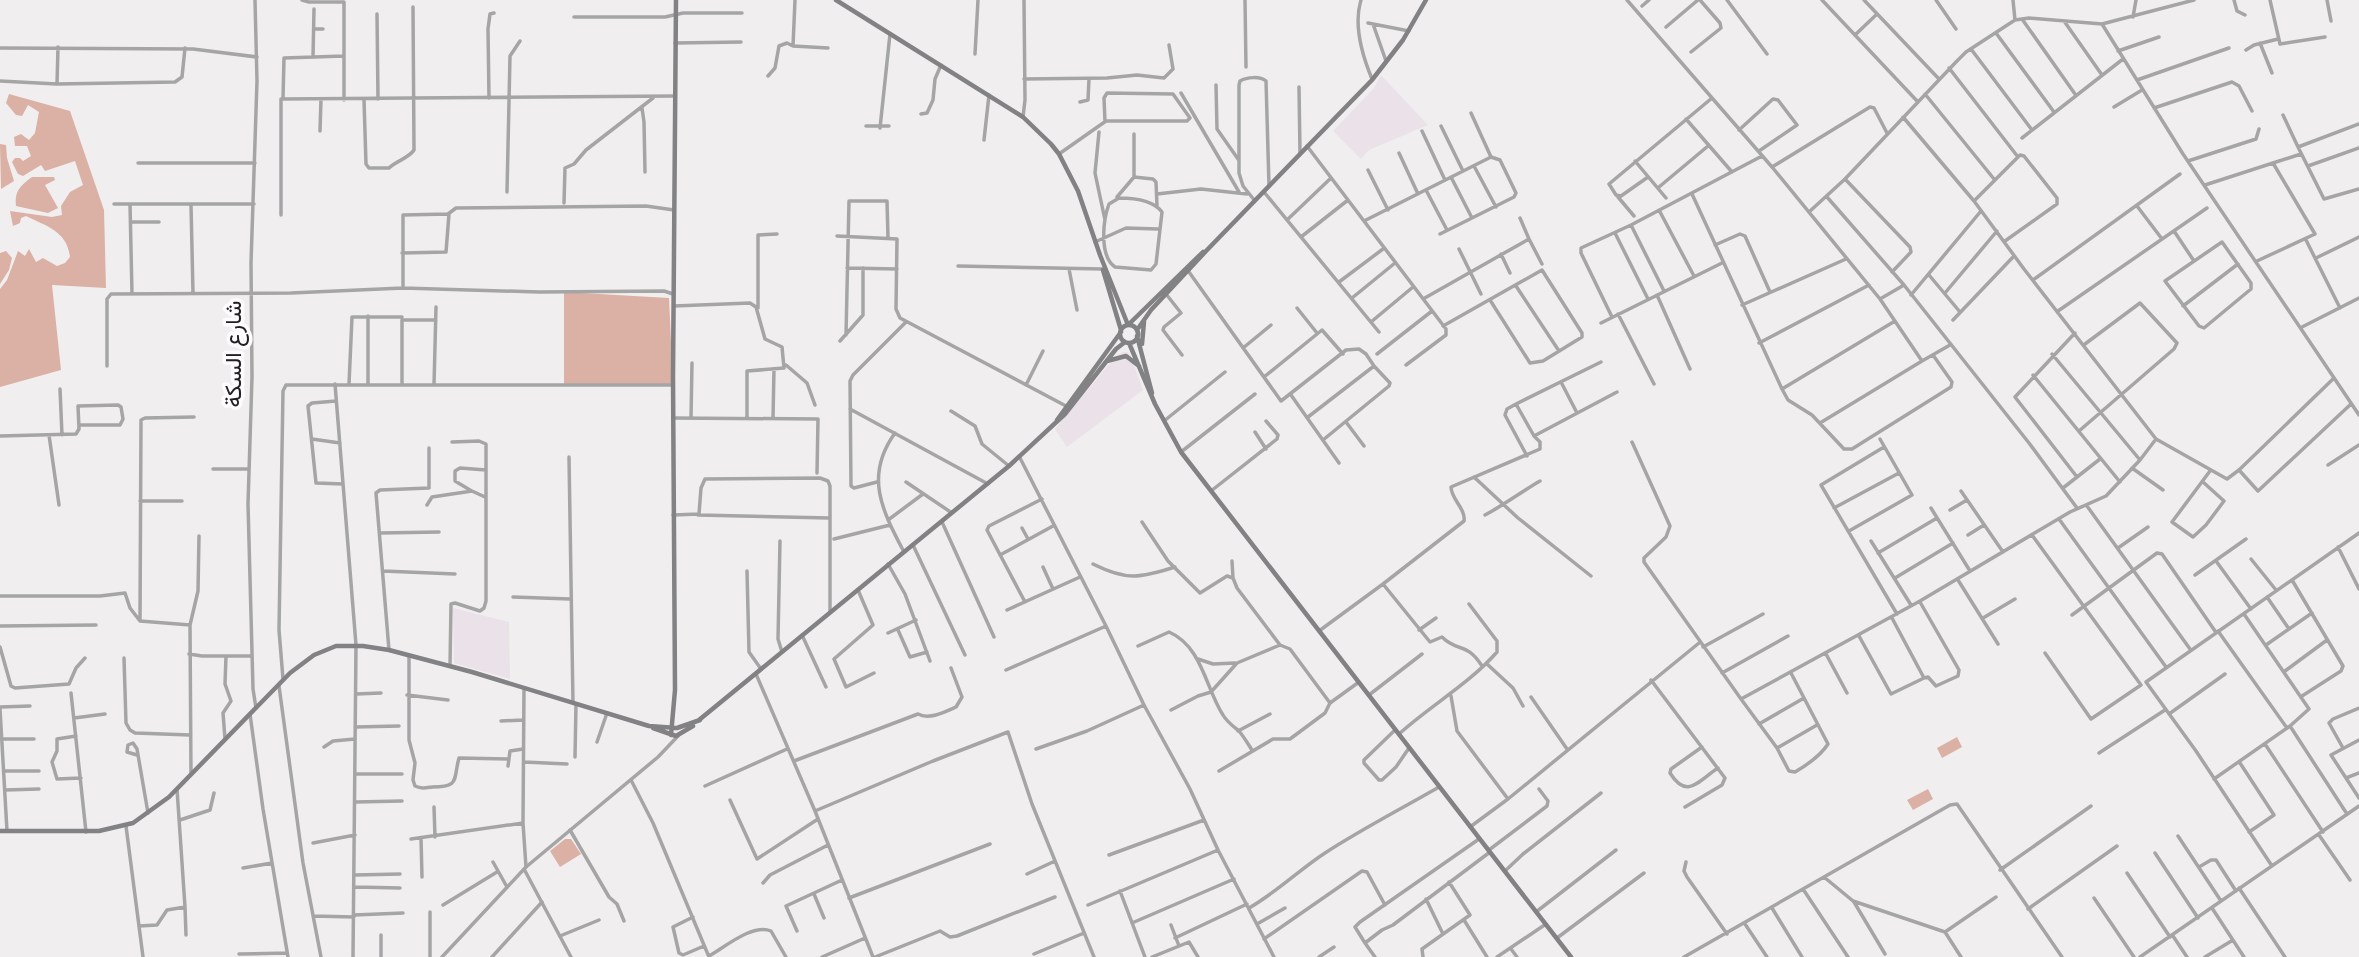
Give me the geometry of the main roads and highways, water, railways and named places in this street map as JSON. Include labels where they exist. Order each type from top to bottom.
[{"type":"main road","points":[[671,735],[674,717],[673,294],[676,0]]},
{"type":"main road","points":[[836,0],[1023,117],[1059,154],[1078,191],[1128,325],[1137,333],[1155,404]]},
{"type":"main road","points":[[1056,420],[1065,414],[1106,361],[1137,333],[1144,318],[1166,294],[1372,80],[1409,31],[1426,0]]},
{"type":"main road","points":[[0,831],[86,832],[127,826],[161,805],[283,679],[320,652],[336,646],[356,645],[389,650],[678,735],[1009,466],[1056,420],[1121,331],[1207,250]]},
{"type":"main road","points":[[1100,255],[1121,331],[1163,422],[1181,452],[1571,957]]},
{"type":"main road","points":[[1142,356],[1144,318]]},
{"type":"main road","points":[[1106,361],[1126,356],[1140,368]]},
{"type":"main road","points":[[674,717],[679,728],[678,735]]},
{"type":"main road","points":[[649,726],[672,729],[700,719]]}]
